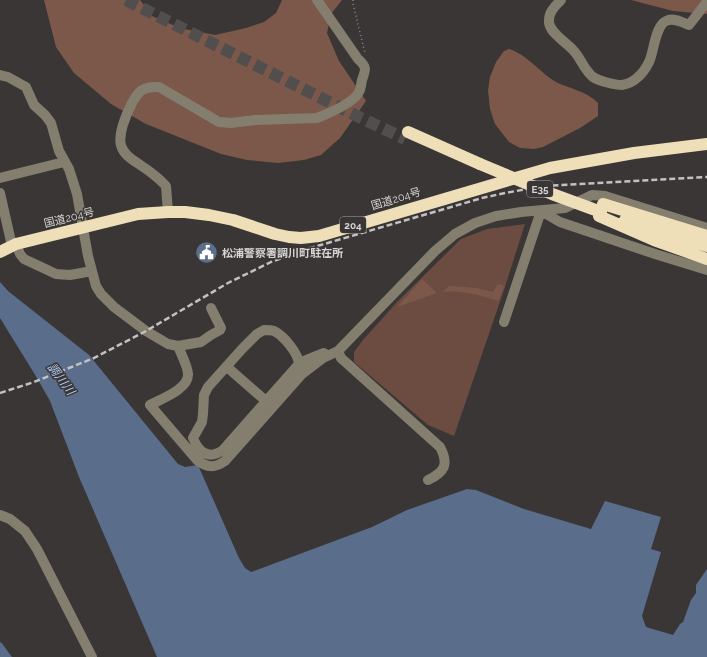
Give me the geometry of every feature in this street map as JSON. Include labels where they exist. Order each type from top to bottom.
[{"type":"highway","points":[[407,136],[478,167],[550,190],[707,251]]},
{"type":"highway","name":"国道204号","points":[[0,252],[14,245],[138,214],[168,212],[185,212],[209,215],[233,220],[289,237],[300,238],[319,236],[550,168],[634,153],[707,144]]},
{"type":"highway","points":[[601,211],[707,236]]},
{"type":"highway","points":[[601,211],[707,246]]},
{"type":"highway","points":[[601,211],[654,240],[707,259]]},
{"type":"street","points":[[168,212],[166,186],[155,175],[131,160],[123,153],[120,144],[123,122],[136,96],[141,90],[150,87],[159,87],[219,122],[230,123],[256,120],[316,118],[353,100],[359,93],[365,70],[364,65],[358,59],[317,0]]},
{"type":"street","points":[[561,0],[550,13],[550,25],[553,31],[573,49],[587,71],[594,77],[602,81],[623,85],[634,81],[644,72],[650,61],[660,26],[666,21],[674,20],[689,25],[707,2]]},
{"type":"street","points":[[0,75],[8,77],[26,87],[34,105],[51,123],[59,151],[64,162],[70,169],[84,227],[88,256],[96,286],[101,294],[114,307],[158,340],[178,346],[201,342],[220,330],[221,328],[211,308]]},
{"type":"street","points":[[0,178],[64,162]]},
{"type":"street","points":[[0,194],[14,245],[24,260],[56,274],[70,275],[92,271]]},
{"type":"street","points":[[178,346],[188,374],[186,382],[179,390],[150,405],[197,460],[210,467],[218,466],[225,461],[302,374],[323,358],[338,351],[435,251],[455,234],[475,223],[496,216],[565,208],[592,196],[605,196],[707,228]]},
{"type":"street","points":[[541,211],[560,222],[707,270]]},
{"type":"street","points":[[504,322],[541,211]]},
{"type":"street","points":[[299,364],[296,354],[273,330],[264,330],[257,334],[208,388],[204,395],[204,414],[202,422],[193,438],[196,446],[202,452],[209,455],[217,455],[299,364],[324,353],[338,351]]},
{"type":"street","points":[[338,351],[341,358],[440,447],[445,456],[445,465],[438,475],[428,480]]},
{"type":"street","points":[[227,367],[266,401]]},
{"type":"street","points":[[0,515],[10,519],[25,531],[37,550],[92,657]]},
{"type":"path","points":[[353,0],[354,11],[366,56],[364,65]]},
{"type":"shaded area","points":[[44,0],[140,0],[152,16],[180,28],[215,35],[264,22],[276,13],[282,0],[342,0],[331,14],[327,33],[339,61],[366,101],[340,138],[321,155],[304,160],[278,163],[247,160],[221,154],[146,124],[111,104],[74,73],[56,47]]},
{"type":"shaded area","points":[[631,0],[707,0],[707,14],[673,11]]},
{"type":"shaded area","points":[[509,49],[528,59],[556,82],[584,93],[594,99],[598,103],[598,116],[580,128],[543,147],[534,149],[520,148],[509,142],[495,124],[490,109],[488,90],[490,77],[496,62],[504,51]]},
{"type":"shaded area","points":[[525,224],[454,436],[428,425],[354,362],[354,352],[397,302],[461,239],[487,229]]},
{"type":"shaded area","points":[[422,279],[437,293],[397,307]]},
{"type":"shaded area","points":[[498,284],[504,286],[498,301],[464,292],[443,292],[449,286],[477,288],[493,292]]},
{"type":"water","name":"調川川","points":[[0,282],[8,291],[89,355],[178,464],[185,467],[198,465],[239,558],[245,568],[251,572],[372,527],[407,510],[467,489],[476,490],[524,509],[591,529],[605,501],[661,517],[651,549],[661,552],[642,616],[646,627],[673,635],[683,622],[691,600],[696,593],[696,585],[707,569],[707,657],[157,657],[79,477],[50,401],[0,318]]},
{"type":"water","points":[[1,642],[12,657],[0,657]]},
{"type":"tunnel","points":[[126,0],[405,139]]},
{"type":"railway","points":[[0,393],[34,382],[94,358],[146,331],[228,283],[271,262],[307,249],[482,198],[505,193],[544,186],[707,177]]},
{"type":"place","name":"松浦警察署調川町駐在所","points":[[206,253]]}]
